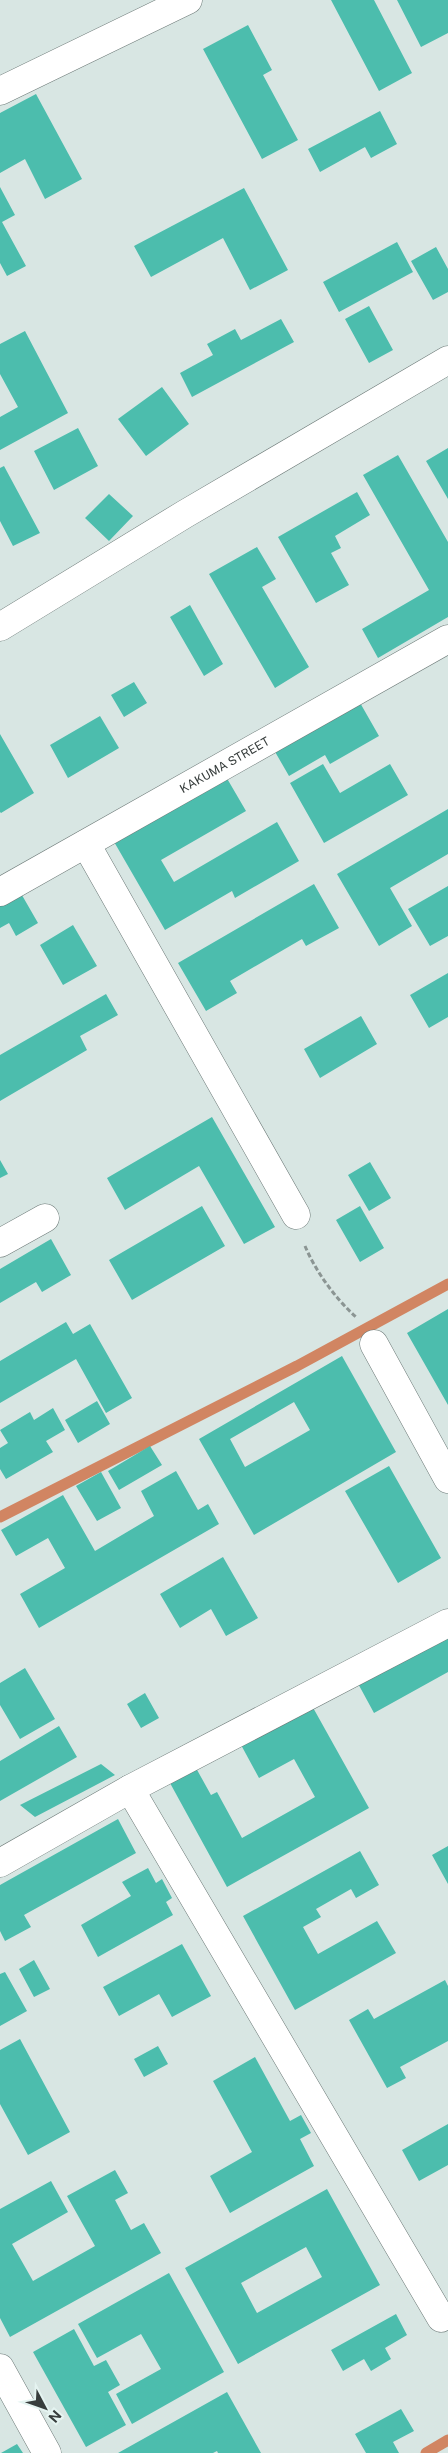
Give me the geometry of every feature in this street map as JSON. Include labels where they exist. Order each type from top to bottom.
[{"type":"street","points":[[0,91],[188,0]]},
{"type":"street","points":[[0,627],[185,514],[448,360]]},
{"type":"street","name":"KAKUMA STREET","points":[[0,892],[448,640]]},
{"type":"street","points":[[86,844],[296,1215]]},
{"type":"street","points":[[0,1243],[45,1218]]},
{"type":"street","points":[[374,1344],[448,1479]]},
{"type":"street","points":[[0,1863],[130,1789],[448,1624]]},
{"type":"street","points":[[130,1789],[446,2322]]},
{"type":"street","points":[[0,2368],[47,2453]]},
{"type":"path","points":[[296,1215],[300,1236],[310,1260],[341,1303],[359,1318]]},
{"type":"building","points":[[331,0],[374,0],[412,73],[379,91]]},
{"type":"building","points":[[397,0],[448,0],[448,33],[421,47]]},
{"type":"building","points":[[248,25],[272,70],[263,75],[298,140],[262,159],[203,49]]},
{"type":"building","points":[[36,94],[82,179],[45,199],[25,159],[0,173],[0,113]]},
{"type":"building","points":[[380,111],[397,144],[371,158],[365,147],[320,172],[308,149]]},
{"type":"building","points":[[0,187],[15,215],[2,222],[26,266],[7,276],[0,263]]},
{"type":"building","points":[[244,188],[288,270],[250,290],[223,238],[151,277],[134,246]]},
{"type":"building","points":[[397,242],[413,272],[339,312],[323,282]]},
{"type":"building","points":[[436,247],[448,269],[448,292],[433,300],[411,261]]},
{"type":"building","points":[[369,306],[393,350],[369,363],[345,319]]},
{"type":"building","points":[[281,319],[294,342],[192,397],[180,373],[213,355],[207,344],[235,329],[241,340]]},
{"type":"building","points":[[25,331],[68,413],[0,450],[0,417],[18,407],[0,374],[0,344]]},
{"type":"building","points":[[162,387],[189,424],[146,456],[118,419]]},
{"type":"building","points":[[78,428],[98,466],[54,490],[34,451]]},
{"type":"building","points":[[448,448],[448,499],[426,461]]},
{"type":"building","points":[[398,455],[448,542],[448,617],[378,658],[362,629],[429,590],[363,475]]},
{"type":"building","points":[[4,466],[40,533],[13,546],[0,521],[0,468]]},
{"type":"building","points":[[357,492],[370,515],[335,536],[341,548],[331,553],[349,585],[316,603],[278,537]]},
{"type":"building","points":[[109,494],[133,516],[109,541],[85,518]]},
{"type":"building","points":[[257,547],[276,579],[262,587],[309,667],[275,688],[209,574]]},
{"type":"building","points":[[190,605],[223,664],[204,676],[170,617]]},
{"type":"building","points":[[134,682],[147,703],[124,717],[111,695]]},
{"type":"building","points":[[359,701],[379,736],[330,764],[325,755],[289,776],[274,750]]},
{"type":"building","points":[[100,716],[119,748],[68,778],[50,745]]},
{"type":"building","points":[[0,734],[34,793],[1,813],[0,812]]},
{"type":"building","points":[[323,764],[340,793],[390,764],[408,795],[324,843],[290,783]]},
{"type":"building","points":[[225,775],[246,811],[161,860],[174,882],[277,822],[299,861],[235,898],[232,891],[165,930],[113,840]]},
{"type":"building","points":[[448,809],[448,854],[390,888],[412,926],[379,946],[337,874]]},
{"type":"building","points":[[314,884],[339,928],[306,946],[302,939],[230,981],[237,993],[206,1011],[178,963]]},
{"type":"building","points":[[448,886],[448,936],[430,946],[408,909]]},
{"type":"building","points":[[19,890],[38,923],[16,936],[9,923],[0,928],[0,900]]},
{"type":"building","points":[[73,925],[97,966],[63,985],[40,945]]},
{"type":"building","points":[[448,973],[448,1017],[429,1028],[410,995]]},
{"type":"building","points":[[106,994],[118,1015],[80,1036],[87,1050],[0,1101],[0,1055]]},
{"type":"building","points":[[361,1016],[377,1044],[320,1078],[304,1049]]},
{"type":"building","points":[[212,1117],[275,1227],[244,1244],[199,1166],[125,1210],[107,1178]]},
{"type":"building","points":[[0,1160],[8,1174],[0,1178]]},
{"type":"building","points":[[370,1162],[391,1198],[369,1211],[348,1175]]},
{"type":"building","points":[[202,1206],[225,1246],[132,1300],[109,1260]]},
{"type":"building","points":[[360,1206],[384,1248],[360,1262],[336,1220]]},
{"type":"building","points":[[51,1239],[71,1275],[42,1292],[36,1282],[0,1303],[0,1269]]},
{"type":"building","points":[[448,1309],[448,1405],[407,1333]]},
{"type":"building","points":[[66,1322],[73,1334],[90,1324],[132,1398],[106,1413],[76,1359],[0,1403],[0,1361]]},
{"type":"building","points":[[342,1356],[396,1452],[254,1535],[199,1439]],"holes":[[[294,1402],[310,1430],[245,1467],[230,1439]]]},
{"type":"building","points":[[97,1401],[110,1424],[78,1443],[65,1420]]},
{"type":"building","points":[[53,1408],[65,1430],[46,1441],[53,1452],[6,1479],[0,1469],[0,1448],[8,1443],[0,1430],[30,1412],[34,1420]]},
{"type":"building","points":[[150,1446],[162,1465],[119,1490],[108,1471]]},
{"type":"building","points":[[389,1466],[441,1558],[398,1583],[345,1491]]},
{"type":"building","points":[[176,1471],[198,1510],[208,1504],[219,1524],[39,1628],[20,1594],[65,1568],[48,1538],[16,1556],[1,1530],[63,1495],[95,1551],[154,1516],[141,1491]]},
{"type":"building","points":[[101,1472],[121,1508],[97,1521],[76,1486]]},
{"type":"building","points":[[223,1557],[258,1618],[226,1636],[211,1609],[180,1628],[160,1594]]},
{"type":"building","points":[[448,1626],[448,1672],[374,1713],[355,1678]]},
{"type":"building","points":[[25,1668],[55,1719],[20,1739],[0,1705],[0,1683]]},
{"type":"building","points":[[145,1693],[159,1718],[141,1728],[127,1704]]},
{"type":"building","points":[[311,1704],[369,1808],[227,1887],[170,1783],[196,1768],[211,1795],[217,1792],[242,1838],[315,1797],[294,1759],[259,1778],[240,1743]]},
{"type":"building","points":[[59,1726],[77,1757],[0,1801],[0,1761]]},
{"type":"building","points":[[101,1764],[115,1775],[35,1817],[20,1805]]},
{"type":"building","points":[[118,1819],[136,1853],[24,1915],[31,1927],[5,1941],[0,1931],[0,1885]]},
{"type":"building","points":[[448,1846],[448,1884],[432,1855]]},
{"type":"building","points":[[360,1851],[379,1885],[356,1898],[351,1889],[316,1909],[321,1917],[303,1927],[318,1954],[377,1921],[396,1953],[295,2010],[243,1916]]},
{"type":"building","points":[[148,1868],[156,1883],[162,1879],[172,1898],[166,1902],[173,1915],[98,1957],[81,1925],[131,1896],[122,1882]]},
{"type":"building","points":[[182,1944],[211,1996],[172,2017],[159,1994],[119,2016],[103,1987]]},
{"type":"building","points":[[34,1960],[50,1989],[34,1997],[19,1969]]},
{"type":"building","points":[[5,1972],[27,2011],[0,2026],[0,1974]]},
{"type":"building","points":[[445,1980],[448,1986],[448,2041],[400,2067],[406,2078],[387,2088],[349,2020],[368,2009],[374,2019]]},
{"type":"building","points":[[20,2039],[70,2132],[28,2155],[0,2104],[0,2050]]},
{"type":"building","points":[[158,2046],[168,2064],[144,2077],[134,2059]]},
{"type":"building","points":[[255,2057],[290,2121],[301,2115],[311,2133],[300,2139],[314,2166],[230,2213],[210,2176],[252,2152],[213,2081]]},
{"type":"building","points":[[448,2124],[448,2165],[419,2181],[402,2150]]},
{"type":"building","points":[[115,2170],[128,2193],[115,2200],[131,2230],[144,2223],[161,2253],[10,2337],[0,2318],[0,2209],[51,2181],[68,2212],[12,2244],[33,2281],[95,2246],[67,2196]]},
{"type":"building","points":[[327,2189],[380,2285],[238,2364],[185,2268]],"holes":[[[306,2247],[322,2277],[257,2313],[241,2283]]]},
{"type":"building","points":[[169,2273],[224,2372],[132,2424],[116,2394],[161,2369],[141,2334],[97,2358],[78,2324]]},
{"type":"building","points":[[396,2314],[407,2335],[385,2348],[391,2359],[371,2371],[364,2359],[343,2371],[331,2350]]},
{"type":"building","points":[[74,2329],[94,2366],[106,2360],[120,2385],[108,2392],[126,2425],[86,2447],[33,2352]]},
{"type":"building","points":[[227,2392],[261,2453],[218,2453],[217,2451],[213,2453],[118,2453]]},
{"type":"building","points":[[401,2409],[414,2431],[393,2442],[399,2453],[366,2453],[355,2434]]},
{"type":"building","points":[[17,2444],[23,2453],[1,2453]]},
{"type":"waterway","points":[[0,1517],[297,1366],[448,1284]]},
{"type":"waterway","points":[[426,2453],[448,2440]]}]
